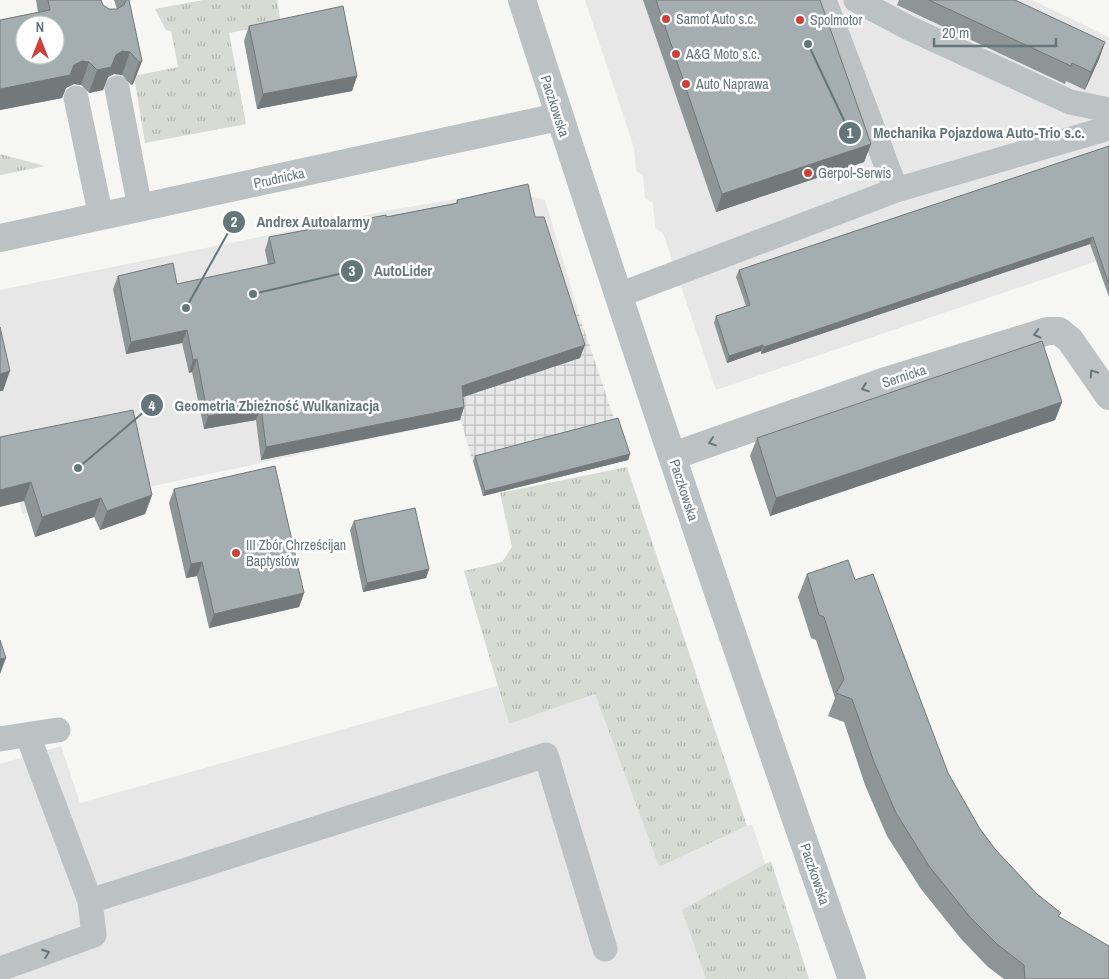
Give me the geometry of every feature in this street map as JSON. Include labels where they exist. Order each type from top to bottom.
[{"type":"street","name":"Paczkowska","points":[[522,0],[558,117],[796,820],[852,979]]},
{"type":"street","name":"Prudnicka","points":[[0,238],[558,117]]},
{"type":"street","name":"Sernicka","points":[[673,456],[882,382],[1048,331],[1059,331],[1070,340],[1109,396]]},
{"type":"lane","points":[[824,0],[896,190]]},
{"type":"lane","points":[[856,0],[909,28],[1070,102],[1109,110]]},
{"type":"lane","points":[[117,88],[140,208]]},
{"type":"lane","points":[[76,98],[101,217]]},
{"type":"lane","points":[[619,295],[896,190],[1109,128]]},
{"type":"lane","points":[[0,739],[58,730]]},
{"type":"lane","points":[[0,969],[94,935],[90,901],[28,736]]},
{"type":"lane","points":[[90,901],[546,755],[605,949]]},
{"type":"shaded area","points":[[585,0],[1032,0],[1109,37],[1109,257],[716,390],[663,233],[655,228],[653,203],[645,198],[643,175],[636,171],[634,148]]},
{"type":"shaded area","points":[[508,191],[545,200],[579,314],[444,364],[460,420],[23,514],[16,493],[0,497],[0,290],[396,209]]},
{"type":"shaded area","points":[[579,314],[628,460],[483,496],[444,364]]},
{"type":"shaded area","points":[[497,686],[509,724],[595,694],[659,867],[752,824],[804,979],[0,979],[0,764],[61,746],[80,803]]},
{"type":"green space","points":[[203,0],[277,0],[281,23],[229,33],[246,124],[145,143],[134,76],[178,67],[171,31],[166,30],[155,9]]},
{"type":"green space","points":[[0,154],[45,166],[0,175]]},
{"type":"green space","points":[[627,467],[747,826],[659,867],[595,694],[509,724],[464,571],[502,562],[512,547],[500,493]]},
{"type":"green space","points":[[771,861],[809,979],[706,979],[682,910]]},
{"type":"building","points":[[48,0],[101,0],[103,5],[109,9],[117,9],[124,5],[126,0],[129,0],[142,61],[139,62],[130,52],[122,51],[116,55],[111,67],[97,70],[89,62],[82,61],[74,65],[70,75],[0,89],[0,20],[15,17],[15,65],[65,65],[65,15],[25,15],[50,10]]},
{"type":"building","points":[[656,0],[820,0],[871,144],[722,194]]},
{"type":"building","points":[[929,0],[1015,0],[1105,42],[1091,72],[1072,63],[1071,66]]},
{"type":"building","points":[[343,6],[357,76],[263,94],[249,26]]},
{"type":"building","points":[[1109,146],[1109,285],[1093,237],[764,347],[763,345],[729,356],[716,316],[750,305],[739,270]]},
{"type":"building","points":[[528,184],[535,217],[544,217],[585,345],[462,386],[464,407],[266,447],[261,407],[208,416],[197,359],[193,360],[187,330],[131,342],[118,276],[173,263],[177,284],[275,263],[269,237],[458,203],[457,200]]},
{"type":"building","points":[[0,327],[10,371],[0,374]]},
{"type":"building","points":[[1042,341],[1062,402],[776,498],[757,438]]},
{"type":"building","points":[[133,410],[152,495],[107,511],[101,498],[42,517],[31,482],[0,490],[0,437]]},
{"type":"building","points":[[618,418],[630,454],[485,491],[475,456]]},
{"type":"building","name":"III Zbór Chrześcijan Baptystów","points":[[275,466],[304,593],[214,614],[202,562],[191,564],[174,489]]},
{"type":"building","points":[[415,508],[429,569],[367,583],[354,521]]},
{"type":"building","points":[[848,560],[855,580],[873,574],[948,773],[980,829],[995,849],[1037,894],[1061,913],[1058,916],[1109,946],[1109,979],[1025,979],[1024,965],[997,944],[970,917],[929,866],[896,813],[874,762],[852,699],[836,693],[844,679],[824,617],[819,615],[807,574]]},
{"type":"building","points":[[0,640],[6,658],[0,659]]},
{"type":"place","name":"Samot Auto s.c.","points":[[666,19]]},
{"type":"place","name":"Spolmotor","points":[[800,20]]},
{"type":"place","name":"Mechanika Pojazdowa Auto-Trio s.c.","points":[[808,44]]},
{"type":"place","name":"A&G Moto s.c.","points":[[676,54]]},
{"type":"place","name":"Auto Naprawa","points":[[686,84]]},
{"type":"place","name":"Gerpol-Serwis","points":[[808,173]]},
{"type":"place","name":"AutoLider","points":[[253,294]]},
{"type":"place","name":"Andrex Autoalarmy","points":[[186,308]]},
{"type":"place","name":"Geometria Zbieżność Wulkanizacja","points":[[78,468]]},
{"type":"place","name":"III Zbór Chrześcijan Baptystów","points":[[236,553]]}]
